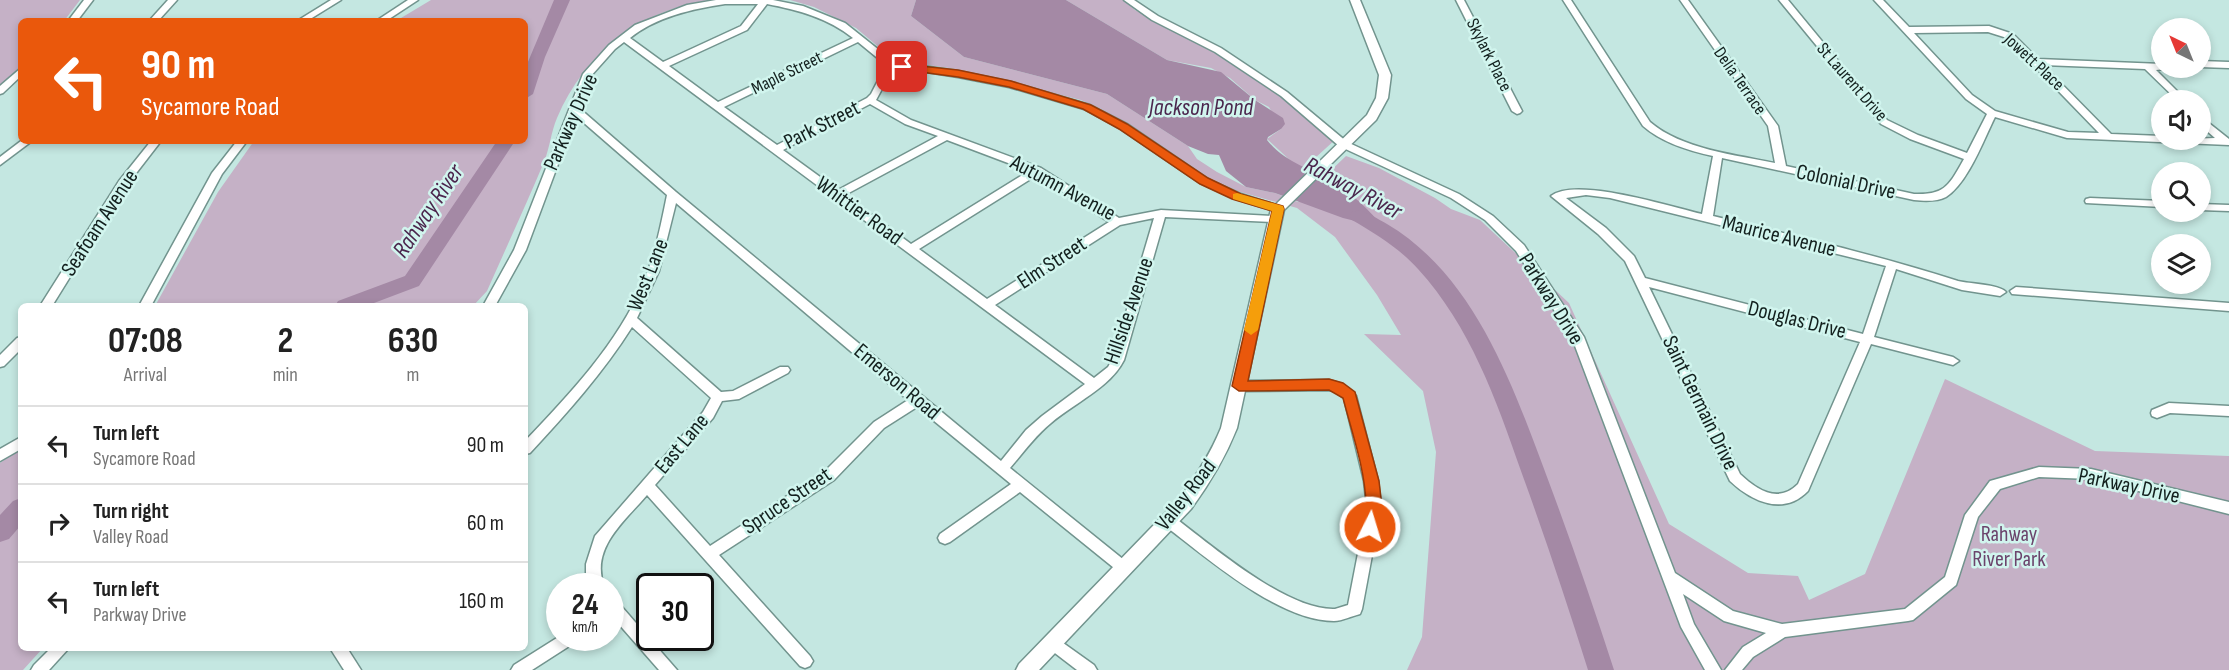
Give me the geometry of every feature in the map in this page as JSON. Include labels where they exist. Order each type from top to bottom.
[{"type":"street","points":[[74,18],[89,0]]},
{"type":"street","points":[[156,18],[173,0]]},
{"type":"street","points":[[306,18],[337,0]]},
{"type":"street","points":[[385,18],[414,0]]},
{"type":"street","name":"Parkway Drive","points":[[1128,0],[1155,18],[1218,50],[1284,94],[1343,144],[1455,196],[1489,218],[1520,248],[1578,337],[1688,627],[1713,670]]},
{"type":"street","points":[[1279,210],[1317,168],[1372,117],[1382,98],[1385,75],[1355,0]]},
{"type":"street","name":"Skylark Place","points":[[1460,0],[1517,111]]},
{"type":"street","name":"Colonial Drive","points":[[1567,0],[1646,124],[1654,131],[1674,141],[1718,154],[1914,197],[1941,196],[1969,157],[1992,113]]},
{"type":"street","name":"Delia Terrace","points":[[1684,0],[1773,126],[1781,168]]},
{"type":"street","name":"St Laurent Drive","points":[[1783,0],[1884,122],[1914,137],[1969,157]]},
{"type":"street","points":[[1878,0],[1969,98],[1992,113],[2067,135],[2151,139]]},
{"type":"street","name":"Parkway Drive","points":[[491,303],[520,250],[586,76],[623,37],[656,18],[690,7],[725,1],[765,1],[800,8],[822,15],[850,31],[891,64],[1011,85],[1087,107],[1123,126],[1204,181],[1237,196],[1279,210]]},
{"type":"street","points":[[662,66],[744,28],[765,1]]},
{"type":"street","name":"Jowett Place","points":[[1905,30],[1996,29],[2010,36],[2108,137]]},
{"type":"street","name":"Whittier Road","points":[[623,37],[1094,384]]},
{"type":"street","name":"Maple Street","points":[[716,107],[858,39]]},
{"type":"street","points":[[2036,62],[2112,64],[2149,68],[2172,90]]},
{"type":"street","points":[[870,100],[875,96],[891,64]]},
{"type":"street","points":[[2211,64],[2229,65]]},
{"type":"street","points":[[0,91],[18,76]]},
{"type":"street","name":"Autumn Avenue","points":[[870,100],[900,118],[1037,170],[1117,222],[1161,213],[1279,210]]},
{"type":"street","name":"Park Street","points":[[775,150],[870,100]]},
{"type":"street","points":[[573,108],[672,194]]},
{"type":"street","points":[[2211,128],[2227,142]]},
{"type":"street","points":[[838,195],[946,136]]},
{"type":"street","points":[[2211,141],[2227,142]]},
{"type":"street","points":[[0,162],[23,144]]},
{"type":"street","name":"Seafoam Avenue","points":[[48,303],[123,183],[154,144]]},
{"type":"street","points":[[147,303],[217,173],[240,144]]},
{"type":"street","points":[[1707,218],[1718,154]]},
{"type":"street","points":[[911,249],[1037,170]]},
{"type":"street","name":"Maurice Avenue","points":[[1556,196],[1595,193],[1892,264],[1962,286],[2000,292]]},
{"type":"street","name":"West Lane","points":[[528,446],[593,374],[644,295],[659,254],[672,194]]},
{"type":"street","name":"Emerson Road","points":[[672,194],[917,400],[1124,568]]},
{"type":"street","name":"Saint Germain Drive","points":[[1556,196],[1630,258],[1735,477],[1747,488],[1763,497],[1786,499],[1800,493],[1868,338],[1892,264]]},
{"type":"street","points":[[2090,201],[2151,204]]},
{"type":"street","points":[[2211,207],[2229,208]]},
{"type":"street","name":"Valley Road","points":[[1026,670],[1169,521],[1204,479],[1229,428],[1279,210]]},
{"type":"street","name":"Hillside Avenue","points":[[1002,469],[1031,434],[1113,370],[1118,360],[1161,213]]},
{"type":"street","name":"Elm Street","points":[[987,305],[1117,222]]},
{"type":"street","name":"Douglas Drive","points":[[1641,280],[1953,362]]},
{"type":"street","points":[[2016,291],[2229,307]]},
{"type":"street","name":"East Lane","points":[[592,573],[593,559],[600,540],[708,415],[718,397],[630,319]]},
{"type":"street","points":[[0,363],[18,344]]},
{"type":"street","points":[[718,397],[735,396],[784,370]]},
{"type":"street","points":[[1169,521],[1270,595],[1332,617],[1348,614],[1355,609],[1374,507],[1371,481],[1350,396],[1338,387],[1329,385],[1239,386]]},
{"type":"street","name":"Spruce Street","points":[[709,554],[829,476],[879,425],[917,400]]},
{"type":"street","points":[[2157,413],[2169,408],[2229,411]]},
{"type":"street","points":[[0,456],[18,444]]},
{"type":"street","name":"Parkway Drive","points":[[1669,577],[1729,616],[1782,631],[1908,615],[1951,581],[1972,515],[1995,485],[2039,472],[2091,474],[2229,508]]},
{"type":"street","points":[[945,538],[1021,484]]},
{"type":"street","points":[[646,485],[805,661]]},
{"type":"street","points":[[624,620],[669,670]]},
{"type":"street","name":"Parkway Drive","points":[[1733,670],[1748,652],[1782,631]]},
{"type":"street","points":[[1052,642],[1089,670]]},
{"type":"street","points":[[39,670],[58,651]]},
{"type":"street","points":[[340,651],[353,670]]},
{"type":"street","points":[[519,670],[549,651]]},
{"type":"green space","points":[[0,0],[80,0],[66,18],[18,18],[18,69],[0,85]]},
{"type":"green space","points":[[431,0],[709,0],[659,14],[637,25],[599,55],[583,74],[557,118],[544,162],[487,291],[476,303],[157,303],[218,192],[252,144],[528,144],[528,18],[401,18]]},
{"type":"green space","name":"Rahway River Park","points":[[790,0],[916,0],[911,16],[964,57],[1107,94],[1188,146],[1197,159],[1246,187],[1275,193],[1298,202],[1346,156],[1379,168],[1451,209],[1480,220],[1569,303],[1669,524],[1748,573],[1798,576],[1809,600],[1865,574],[1945,379],[2095,451],[2229,456],[2229,670],[1407,670],[1422,637],[1436,452],[1423,391],[1364,334],[1401,335],[1377,295],[1335,237],[1297,208],[1237,191],[1209,179],[1101,109],[1081,100],[955,69],[894,60],[856,28],[814,7]]},
{"type":"green space","points":[[1066,0],[1124,0],[1135,10],[1248,70],[1336,139],[1304,168],[1293,163],[1267,139],[1281,129],[1269,107],[1255,100],[1230,78],[1211,68],[1167,60]]},
{"type":"green space","points":[[18,450],[18,651],[40,651],[23,670],[0,670],[0,463]]},
{"type":"water","name":"Jackson Pond","points":[[916,0],[1066,0],[1167,60],[1221,72],[1255,100],[1283,118],[1285,124],[1267,140],[1274,148],[1290,160],[1342,188],[1361,203],[1384,228],[1343,218],[1275,193],[1246,187],[1226,171],[1219,155],[1208,154],[1188,146],[1107,94],[964,57],[911,16]]},
{"type":"waterway","name":"Rahway River","points":[[528,85],[537,57],[562,0]]},
{"type":"waterway","name":"Rahway River","points":[[353,303],[412,281],[504,144]]},
{"type":"waterway","name":"Rahway River","points":[[1359,216],[1394,237],[1424,263],[1449,294],[1471,328],[1507,401],[1561,548],[1601,670]]},
{"type":"waterway","name":"Rahway River","points":[[0,532],[18,511]]},
{"type":"slow traffic","points":[[1237,196],[1278,209],[1251,330]]},
{"type":"route","points":[[902,67],[958,74],[1011,85],[1087,107],[1123,126],[1204,181],[1237,196],[1278,209],[1239,386],[1329,385],[1338,387],[1350,396],[1371,481],[1374,507],[1370,527]]}]
